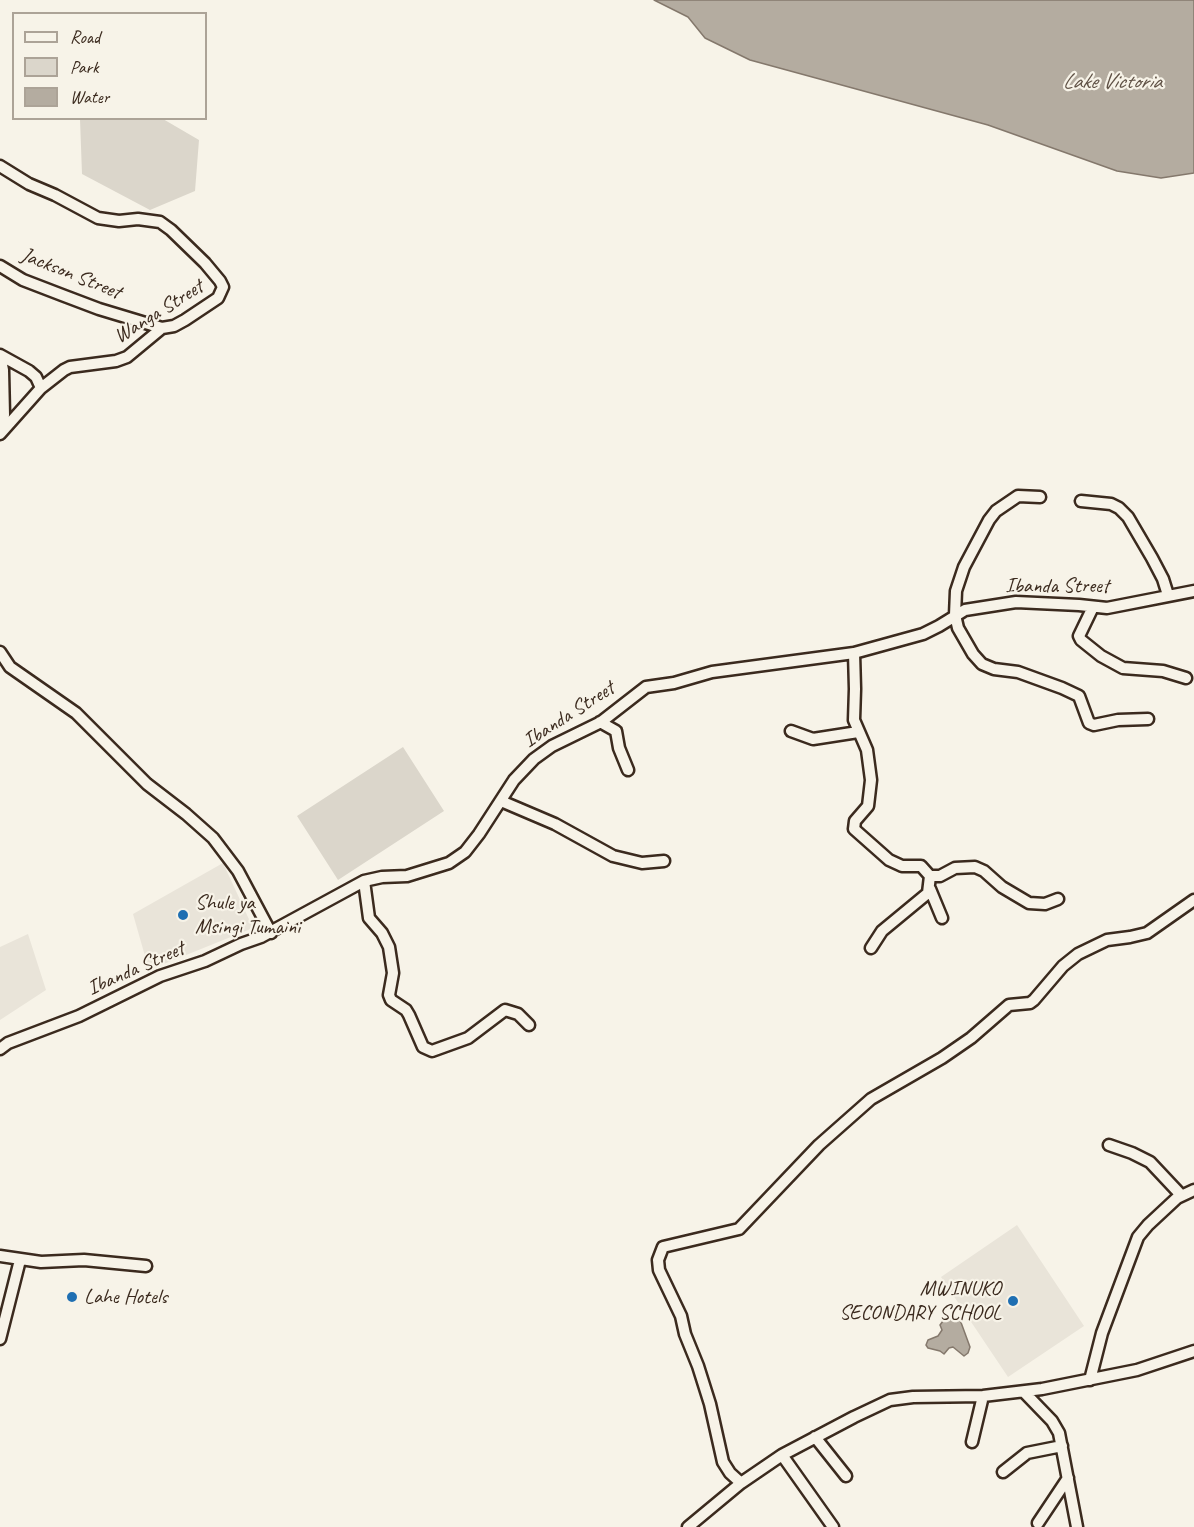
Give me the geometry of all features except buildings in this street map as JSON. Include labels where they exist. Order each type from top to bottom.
[{"type":"street","name":"Wanga Street","points":[[0,166],[29,184],[98,218],[160,222],[205,263],[223,287],[221,294],[185,320],[174,326],[162,328],[136,352],[127,357],[70,367],[41,388],[0,434]]},
{"type":"street","name":"Jackson Street","points":[[0,266],[23,280],[62,296],[162,328]]},
{"type":"street","points":[[0,355],[29,371],[36,377],[41,388]]},
{"type":"street","points":[[0,355],[3,370],[4,415],[0,427]]},
{"type":"street","points":[[1040,497],[1018,496],[996,511],[989,520],[964,567],[956,591],[955,615],[958,628],[973,654],[982,664],[994,669],[1018,672],[1079,696],[1089,723],[1094,725],[1118,720],[1148,719]]},
{"type":"street","points":[[1081,501],[1111,504],[1128,517],[1163,579],[1168,595]]},
{"type":"street","name":"Ibanda Street","points":[[0,1049],[8,1043],[79,1016],[160,976],[205,961],[271,933],[364,882],[382,877],[407,876],[449,863],[465,852],[519,774],[534,759],[552,746],[600,722],[646,687],[674,683],[712,672],[854,652],[922,634],[965,610],[1016,602],[1107,608],[1194,591]]},
{"type":"street","points":[[1093,608],[1079,636],[1101,656],[1123,668],[1163,671],[1186,678]]},
{"type":"street","points":[[0,652],[10,667],[76,713],[147,784],[213,838],[238,871],[271,933]]},
{"type":"street","points":[[854,652],[854,723],[870,760],[871,788],[868,806],[856,819],[853,828],[889,860],[902,866],[921,866],[930,876],[930,889],[942,918]]},
{"type":"street","points":[[846,734],[854,713]]},
{"type":"street","points":[[600,722],[616,731],[617,744],[628,771]]},
{"type":"street","points":[[791,731],[813,739],[858,732]]},
{"type":"street","points":[[501,801],[555,824],[613,856],[642,863],[664,861]]},
{"type":"street","points":[[930,876],[940,876],[955,868],[975,867],[1029,903],[1045,904],[1058,899]]},
{"type":"street","points":[[364,882],[366,912],[387,939],[391,955],[393,973],[388,995],[391,1000],[406,1010],[423,1047],[432,1051],[468,1038],[505,1010],[519,1014],[529,1025]]},
{"type":"street","points":[[871,948],[882,931],[923,898],[930,889]]},
{"type":"street","points":[[741,1483],[730,1473],[723,1462],[710,1404],[698,1366],[685,1334],[681,1316],[659,1270],[658,1260],[663,1247],[739,1229],[819,1145],[871,1099],[942,1058],[971,1038],[1009,1005],[1030,1003],[1063,966],[1078,954],[1107,940],[1147,933],[1194,900]]},
{"type":"street","points":[[1109,1145],[1150,1162],[1181,1195]]},
{"type":"street","points":[[1090,1380],[1104,1327],[1138,1237],[1181,1195],[1194,1190]]},
{"type":"street","points":[[0,1256],[48,1262],[84,1260],[146,1266]]},
{"type":"street","points":[[0,1338],[20,1260]]},
{"type":"street","points":[[690,1526],[741,1483],[782,1455],[890,1400],[1024,1392],[1137,1370],[1194,1350]]},
{"type":"street","points":[[1024,1392],[1052,1421],[1059,1433],[1077,1527]]},
{"type":"street","points":[[972,1442],[983,1396]]},
{"type":"street","points":[[814,1437],[846,1476]]},
{"type":"street","points":[[1003,1472],[1028,1454],[1062,1446]]},
{"type":"street","points":[[782,1455],[834,1527]]},
{"type":"street","points":[[1038,1523],[1068,1478]]},
{"type":"shaded area","points":[[223,863],[253,928],[149,970],[133,914]]},
{"type":"shaded area","points":[[28,934],[46,990],[0,1020],[0,947]]},
{"type":"shaded area","name":"MWINUKO SECONDARY SCHOOL","points":[[1017,1225],[1084,1326],[1008,1377],[941,1277]]},
{"type":"green space","points":[[80,120],[165,120],[199,140],[195,191],[150,210],[82,174]]},
{"type":"green space","points":[[403,747],[444,811],[338,880],[297,816]]},
{"type":"water","name":"Lake Victoria","points":[[654,0],[1194,0],[1194,173],[1161,178],[1117,171],[988,125],[750,60],[705,38],[688,17]]},
{"type":"water","points":[[959,1317],[970,1347],[968,1353],[964,1356],[953,1347],[944,1354],[928,1348],[926,1345],[928,1340],[938,1336],[942,1330],[940,1325],[943,1321]]},
{"type":"place","name":"Shule ya Msingi Tumaini","points":[[183,915]]},
{"type":"place","name":"Lahe Hotels","points":[[72,1297]]},
{"type":"place","name":"MWINUKO SECONDARY SCHOOL","points":[[1013,1301]]}]
